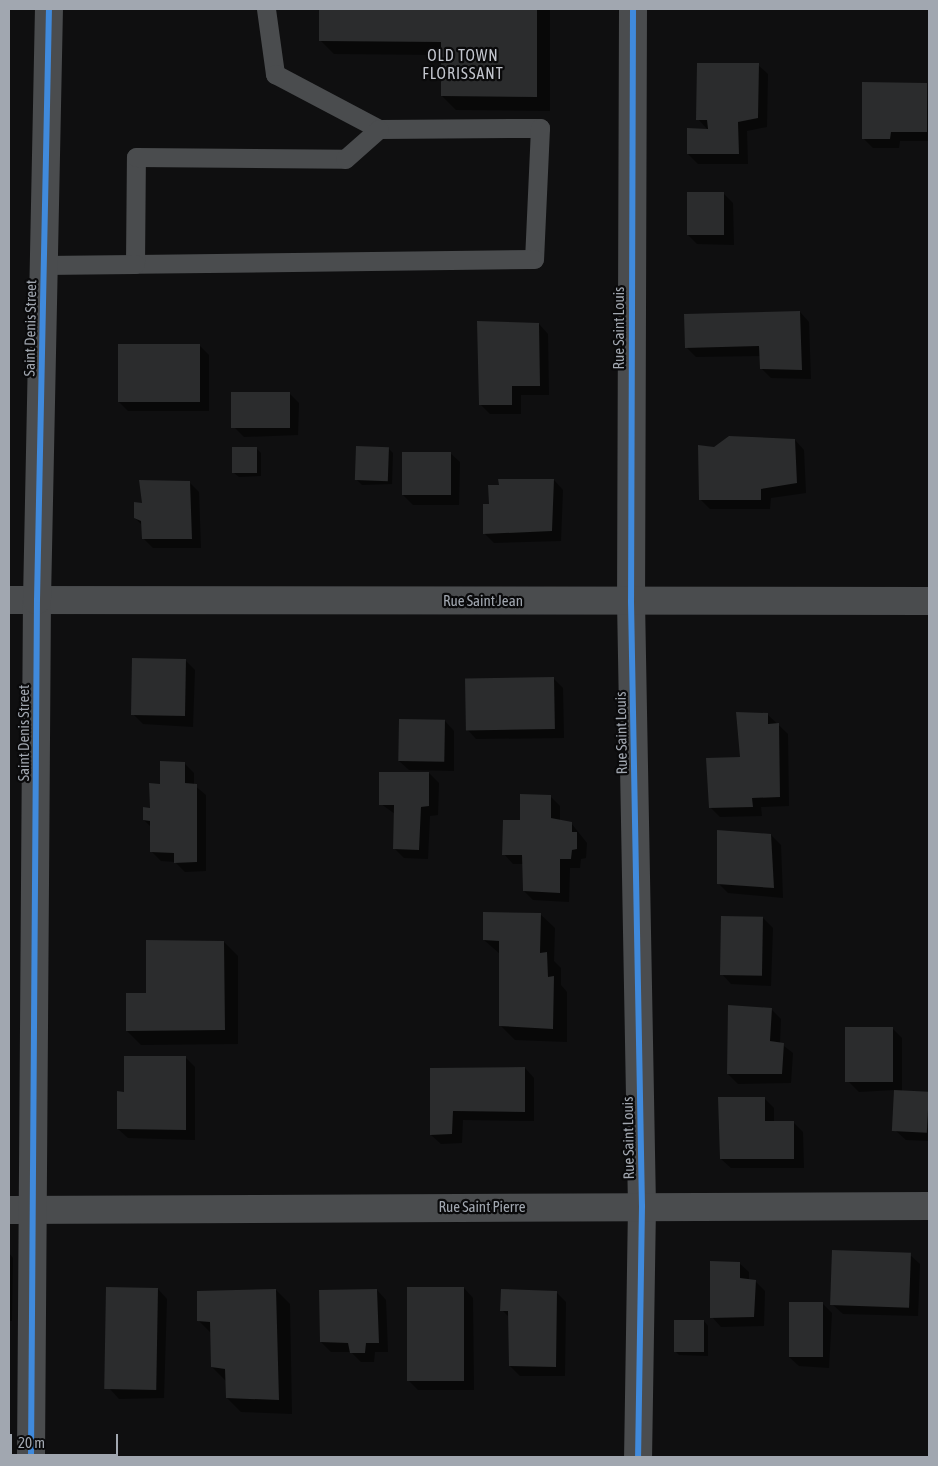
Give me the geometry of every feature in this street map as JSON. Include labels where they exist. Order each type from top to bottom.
[{"type":"street","name":"Saint Denis Street","points":[[31,1457],[22,1210],[49,9]]},
{"type":"street","name":"Rue Saint Louis","points":[[633,9],[631,601],[642,1206],[638,1457]]},
{"type":"street","name":"Rue Saint Jean","points":[[9,600],[929,601]]},
{"type":"street","name":"Rue Saint Pierre","points":[[22,1210],[929,1206]]},
{"type":"lane","points":[[44,265],[534,259],[540,128],[379,128],[275,74],[266,9]]},
{"type":"lane","points":[[134,264],[136,157],[345,159],[379,128]]},
{"type":"building","points":[[319,9],[537,9],[537,97],[441,96],[441,42],[319,41]]},
{"type":"building","points":[[697,63],[759,63],[758,118],[738,122],[739,154],[687,154],[687,128],[708,129],[707,120],[696,120]]},
{"type":"building","points":[[862,82],[927,83],[927,132],[891,132],[890,139],[862,139]]},
{"type":"building","points":[[687,192],[724,192],[724,235],[687,235]]},
{"type":"building","points":[[800,311],[802,370],[760,369],[759,346],[685,348],[684,314]]},
{"type":"building","points":[[477,321],[539,323],[540,386],[512,386],[512,405],[479,405]]},
{"type":"building","points":[[118,344],[200,344],[200,402],[118,402]]},
{"type":"building","points":[[231,392],[290,392],[290,428],[231,428]]},
{"type":"building","points":[[729,436],[795,439],[797,483],[761,489],[761,500],[699,500],[698,445],[714,447]]},
{"type":"building","points":[[356,446],[389,447],[388,481],[355,480]]},
{"type":"building","points":[[232,447],[257,447],[257,473],[232,473]]},
{"type":"building","points":[[402,452],[451,452],[451,495],[402,495]]},
{"type":"building","points":[[498,479],[554,479],[552,531],[483,534],[483,504],[489,504],[488,485],[499,485]]},
{"type":"building","points":[[139,480],[190,481],[192,539],[142,539],[141,521],[134,518],[134,502],[142,503]]},
{"type":"building","points":[[132,658],[186,659],[185,716],[131,715]]},
{"type":"building","points":[[554,677],[555,729],[466,731],[465,679]]},
{"type":"building","points":[[736,712],[768,713],[768,724],[779,723],[780,797],[752,798],[753,807],[709,808],[706,758],[740,757]]},
{"type":"building","points":[[399,719],[445,720],[444,762],[398,761]]},
{"type":"building","points":[[160,761],[185,762],[185,783],[197,784],[197,862],[174,863],[174,853],[150,852],[150,821],[143,820],[143,807],[150,808],[149,783],[160,784]]},
{"type":"building","points":[[379,772],[429,772],[429,806],[421,807],[419,850],[393,849],[394,805],[379,805]]},
{"type":"building","points":[[520,794],[551,795],[551,818],[572,822],[572,832],[577,832],[577,849],[572,850],[571,859],[560,859],[560,893],[523,891],[522,855],[502,855],[503,820],[520,820]]},
{"type":"building","points":[[717,830],[771,834],[774,888],[717,884]]},
{"type":"building","points":[[483,912],[541,913],[540,953],[547,952],[548,977],[554,976],[553,1029],[499,1026],[499,941],[483,940]]},
{"type":"building","points":[[721,916],[763,917],[762,976],[720,975]]},
{"type":"building","points":[[146,940],[224,941],[225,1030],[126,1031],[126,993],[146,993]]},
{"type":"building","points":[[728,1005],[772,1008],[770,1041],[784,1043],[782,1074],[727,1074]]},
{"type":"building","points":[[845,1027],[893,1027],[893,1082],[845,1082]]},
{"type":"building","points":[[124,1056],[186,1056],[186,1130],[117,1129],[117,1091],[124,1092]]},
{"type":"building","points":[[525,1067],[525,1112],[453,1111],[452,1134],[430,1135],[430,1068]]},
{"type":"building","points":[[894,1090],[929,1092],[927,1133],[892,1131]]},
{"type":"building","points":[[718,1097],[765,1097],[765,1121],[794,1121],[794,1159],[720,1159]]},
{"type":"building","points":[[832,1250],[911,1253],[909,1308],[830,1305]]},
{"type":"building","points":[[710,1261],[740,1262],[740,1278],[756,1280],[754,1317],[710,1318]]},
{"type":"building","points":[[106,1287],[158,1288],[156,1390],[104,1389]]},
{"type":"building","points":[[407,1287],[464,1287],[464,1381],[407,1381]]},
{"type":"building","points":[[276,1289],[279,1400],[226,1398],[225,1369],[211,1367],[210,1322],[197,1321],[197,1291]]},
{"type":"building","points":[[377,1289],[379,1343],[366,1343],[365,1353],[350,1353],[348,1343],[320,1342],[319,1290]]},
{"type":"building","points":[[501,1289],[557,1291],[556,1367],[509,1366],[508,1311],[500,1311]]},
{"type":"building","points":[[789,1302],[823,1302],[823,1357],[789,1357]]},
{"type":"building","points":[[674,1320],[704,1320],[704,1352],[674,1352]]},
{"type":"cycle path","points":[[31,1457],[37,600],[49,9]]},
{"type":"cycle path","points":[[633,9],[631,601],[642,1206],[638,1457]]},
{"type":"district","name":"OLD TOWN FLORISSANT","points":[[463,64]]}]
